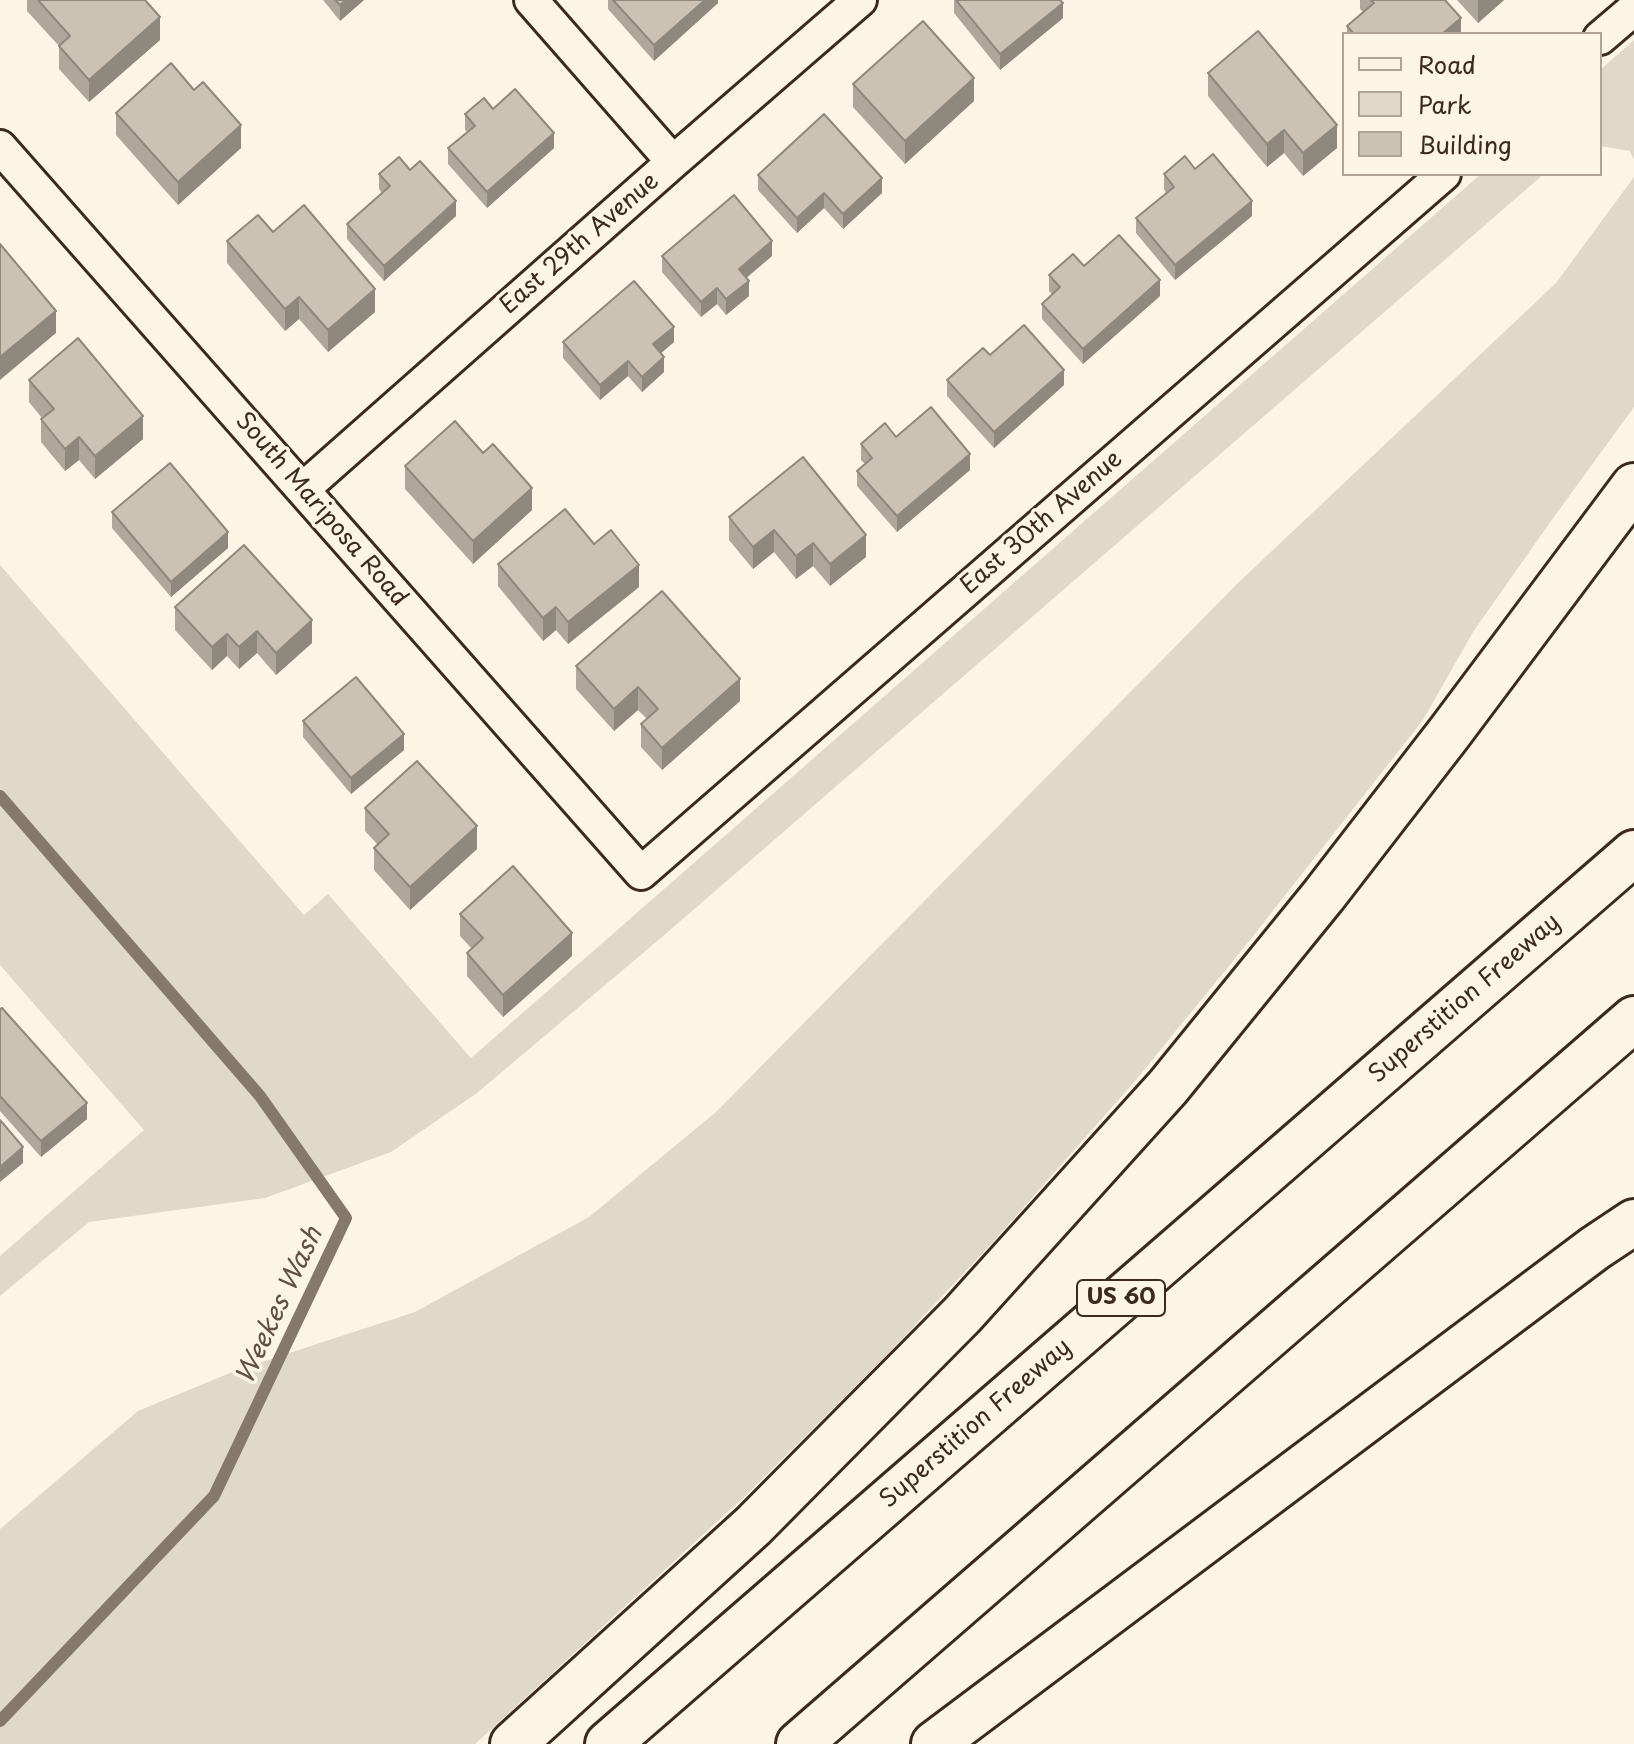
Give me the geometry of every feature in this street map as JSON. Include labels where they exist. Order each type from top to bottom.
[{"type":"highway","points":[[513,1744],[764,1515],[962,1315],[1168,1087],[1324,895],[1634,486]]},
{"type":"highway","name":"Superstition Freeway","points":[[608,1744],[1634,853]]},
{"type":"highway","points":[[799,1744],[1634,1019]]},
{"type":"highway","points":[[934,1744],[1595,1248],[1634,1222]]},
{"type":"street","points":[[531,0],[673,162]]},
{"type":"street","name":"East 29th Avenue","points":[[303,489],[860,0]]},
{"type":"street","points":[[1602,36],[1634,9]]},
{"type":"street","name":"South Mariposa Road","points":[[0,147],[641,873]]},
{"type":"street","name":"East 30th Avenue","points":[[641,873],[1442,176]]},
{"type":"green space","points":[[1634,40],[1634,160],[1630,151],[1602,146],[1602,68]]},
{"type":"green space","points":[[1479,176],[1542,176],[662,937],[477,1093],[391,1152],[265,1198],[89,1222],[0,1296],[0,1256],[144,1130],[0,965],[0,565],[304,915],[328,894],[471,1058]]},
{"type":"green space","points":[[1634,177],[1634,407],[1473,632],[1423,720],[1135,1081],[994,1241],[884,1358],[743,1498],[475,1744],[0,1744],[0,1529],[138,1411],[237,1370],[415,1312],[589,1217],[716,1112],[1238,583],[1556,283]]},
{"type":"building","points":[[38,0],[145,0],[160,17],[89,80],[59,46],[70,36]]},
{"type":"building","points":[[613,0],[705,0],[654,45]]},
{"type":"building","points":[[956,0],[1060,0],[1063,3],[1000,54]]},
{"type":"building","points":[[1371,0],[1445,0],[1461,18],[1444,32],[1352,32],[1347,26],[1374,3]]},
{"type":"building","points":[[923,21],[974,78],[905,141],[853,84]]},
{"type":"building","points":[[1258,31],[1337,125],[1303,153],[1284,130],[1267,144],[1208,73]]},
{"type":"building","points":[[171,63],[194,90],[203,82],[241,125],[178,182],[116,113]]},
{"type":"building","points":[[515,89],[554,133],[487,192],[448,148],[475,126],[465,114],[484,98],[493,109]]},
{"type":"building","points":[[824,114],[882,178],[843,214],[824,193],[797,218],[758,175]]},
{"type":"building","points":[[1213,154],[1252,201],[1175,265],[1136,218],[1174,187],[1164,174],[1185,156],[1195,169]]},
{"type":"building","points":[[399,157],[410,170],[420,161],[456,201],[384,266],[347,224],[390,186],[379,174]]},
{"type":"building","points":[[734,195],[772,241],[739,269],[749,281],[726,299],[717,288],[701,302],[662,256]]},
{"type":"building","points":[[304,205],[375,289],[328,330],[299,297],[285,309],[227,241],[258,215],[273,232]]},
{"type":"building","points":[[1119,235],[1160,280],[1083,349],[1042,304],[1060,287],[1049,275],[1073,254],[1084,266]]},
{"type":"building","points":[[0,244],[56,311],[0,357]]},
{"type":"building","points":[[634,281],[674,327],[653,344],[664,357],[642,377],[628,361],[600,385],[563,342]]},
{"type":"building","points":[[1024,325],[1064,370],[994,432],[947,380],[983,348],[990,355]]},
{"type":"building","points":[[78,338],[143,416],[95,456],[79,437],[65,449],[41,419],[54,409],[29,380]]},
{"type":"building","points":[[931,407],[970,454],[897,516],[857,471],[872,458],[861,444],[885,423],[896,437]]},
{"type":"building","points":[[455,421],[483,453],[493,444],[532,488],[473,541],[405,466]]},
{"type":"building","points":[[803,457],[866,535],[830,564],[813,543],[796,556],[774,530],[753,547],[729,517]]},
{"type":"building","points":[[170,463],[228,532],[171,582],[112,512]]},
{"type":"building","points":[[565,509],[594,544],[611,530],[639,565],[568,622],[556,607],[543,618],[498,564]]},
{"type":"building","points":[[244,545],[312,620],[276,653],[257,631],[239,647],[227,634],[212,647],[175,607]]},
{"type":"building","points":[[662,591],[740,679],[662,748],[641,724],[658,709],[638,687],[614,709],[576,666]]},
{"type":"building","points":[[356,677],[404,734],[351,778],[303,721]]},
{"type":"building","points":[[417,761],[477,826],[410,887],[374,848],[389,834],[365,808]]},
{"type":"building","points":[[513,866],[572,933],[503,995],[467,953],[483,938],[460,914]]},
{"type":"building","points":[[2,1008],[87,1103],[41,1141],[0,1096]]},
{"type":"building","points":[[0,1120],[23,1147],[0,1167]]},
{"type":"waterway","name":"Weekes Wash","points":[[0,796],[260,1096],[346,1218],[214,1496],[0,1721]]}]
